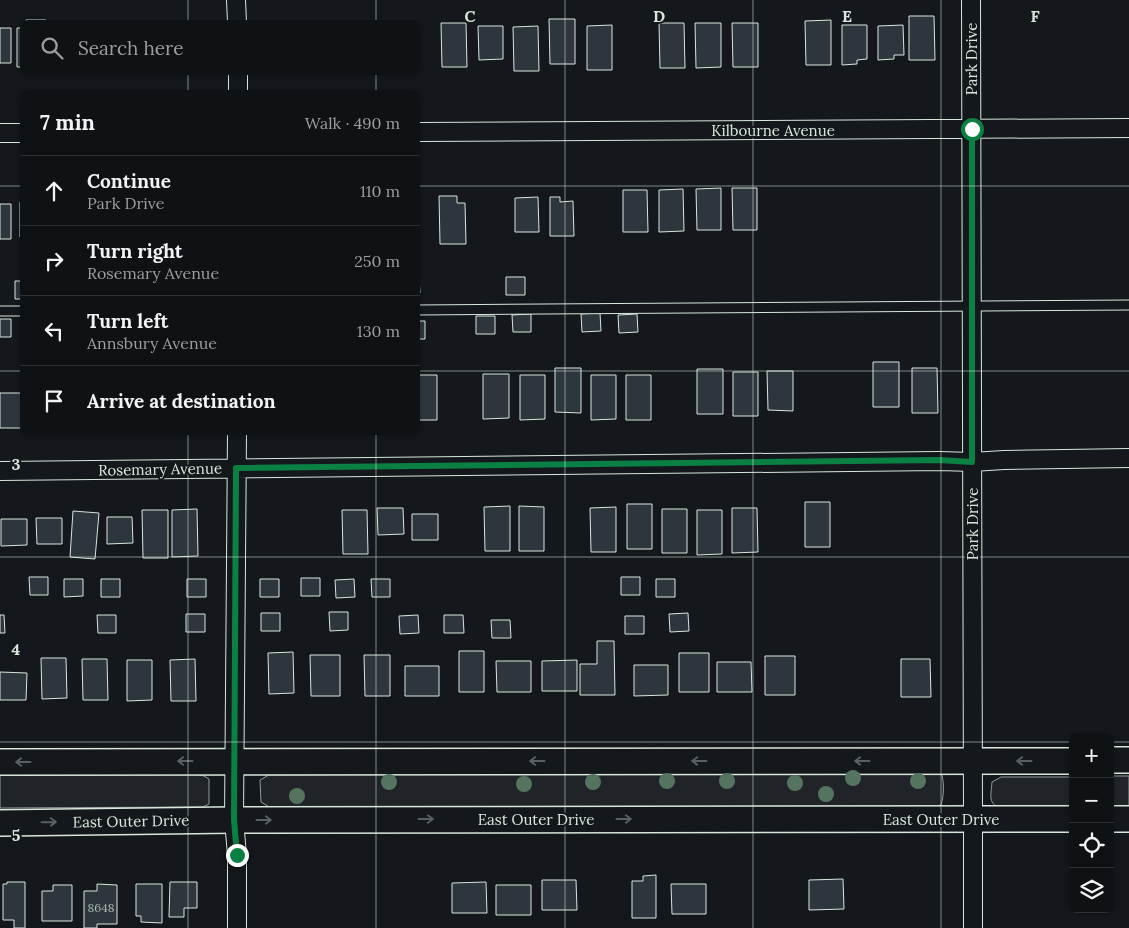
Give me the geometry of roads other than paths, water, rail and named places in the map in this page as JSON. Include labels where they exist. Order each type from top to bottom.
[{"type":"street","points":[[236,0],[237,20]]},
{"type":"street","name":"Park Drive","points":[[971,0],[973,928]]},
{"type":"street","points":[[238,75],[238,90]]},
{"type":"street","name":"Kilbourne Avenue","points":[[420,132],[1129,128]]},
{"type":"street","points":[[0,133],[20,133]]},
{"type":"street","points":[[237,435],[234,820],[237,855],[237,928]]},
{"type":"street","name":"Rosemary Avenue","points":[[0,471],[939,460],[972,462],[1129,458]]},
{"type":"street","points":[[1114,760],[1129,760]]},
{"type":"street","points":[[0,762],[1069,761]]},
{"type":"street","name":"East Outer Drive","points":[[0,823],[234,820],[1069,819]]},
{"type":"street","points":[[1114,819],[1129,819]]},
{"type":"lane","points":[[420,310],[1129,305]]},
{"type":"lane","points":[[0,312],[20,311]]}]
